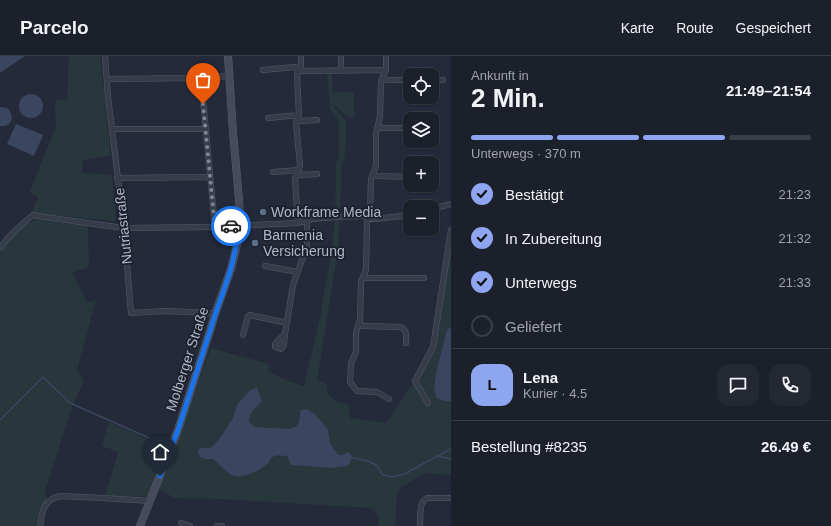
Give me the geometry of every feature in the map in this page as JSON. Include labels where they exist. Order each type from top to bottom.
[{"type":"main road","name":"Molberger Straße","points":[[140,526],[178,430],[231,269],[238,241],[240,225],[239,200],[228,56]]},
{"type":"street","name":"Nutriastraße","points":[[105,56],[108,97],[124,228],[131,313],[164,311],[215,314]]},
{"type":"street","points":[[298,223],[295,179],[300,165],[296,123],[298,118],[297,75],[300,70],[301,56]]},
{"type":"street","points":[[341,56],[341,70]]},
{"type":"street","points":[[386,56],[386,70],[382,78],[380,116],[376,133],[376,166],[371,179],[370,211],[367,223],[366,270],[361,282],[360,320],[356,329],[356,352],[351,363],[350,382],[357,392],[377,392],[389,399]]},
{"type":"street","points":[[263,70],[295,67],[300,70],[386,70]]},
{"type":"street","points":[[107,80],[229,76]]},
{"type":"street","points":[[201,78],[215,227]]},
{"type":"street","points":[[382,78],[387,80],[403,80]]},
{"type":"street","points":[[268,118],[298,118],[300,121],[317,120]]},
{"type":"street","points":[[378,126],[382,128],[403,128]]},
{"type":"street","points":[[112,129],[205,130]]},
{"type":"street","points":[[273,172],[298,172],[300,175],[317,174]]},
{"type":"street","points":[[373,175],[403,177]]},
{"type":"street","points":[[117,178],[210,178]]},
{"type":"street","points":[[439,207],[451,204]]},
{"type":"street","points":[[0,248],[22,224],[33,215],[124,228],[215,227],[298,223],[312,219],[334,217],[363,216],[375,219],[403,215]]},
{"type":"street","points":[[285,334],[293,285],[308,246],[307,221]]},
{"type":"street","points":[[428,403],[415,381],[433,347],[451,230]]},
{"type":"street","points":[[265,266],[298,272]]},
{"type":"street","points":[[363,277],[424,278]]},
{"type":"street","points":[[243,335],[248,316],[250,315],[287,323]]},
{"type":"street","points":[[359,323],[363,326],[404,328],[406,333],[406,344]]},
{"type":"street","points":[[40,526],[41,516],[45,507],[50,500],[60,496],[150,501]]},
{"type":"street","points":[[420,526],[421,507],[424,499],[451,498]]},
{"type":"street","points":[[181,523],[190,526]]},
{"type":"street","points":[[217,526],[222,526]]},
{"type":"shaded area","points":[[69,56],[100,56],[111,155],[83,160],[82,173],[112,175],[116,221],[35,214],[32,212],[38,197],[30,191],[56,126],[55,106],[57,99],[67,100]]},
{"type":"shaded area","points":[[327,72],[332,72],[333,92],[354,92],[354,118],[349,118],[334,105],[346,123],[345,156],[341,164],[338,250],[317,380],[327,384],[328,394],[335,401],[349,405],[350,418],[386,423],[414,382],[433,348],[451,235],[451,327],[447,330],[436,373],[434,390],[444,401],[451,401],[451,475],[424,473],[399,489],[397,495],[395,526],[378,526],[379,517],[371,508],[218,499],[174,498],[159,488],[211,348],[269,364],[268,371],[288,381],[304,386],[320,318],[332,248],[335,217],[336,166],[339,155],[339,122],[330,109]]},
{"type":"shaded area","points":[[36,220],[88,226],[89,267],[72,273],[87,303],[96,300],[77,370],[84,381],[73,404],[45,491],[47,499],[40,512],[36,526],[0,526],[0,253],[20,229]]},
{"type":"shaded area","points":[[109,422],[167,448],[148,497],[105,496],[118,452],[102,446]]},
{"type":"water","points":[[0,56],[25,56],[0,73]]},
{"type":"water","points":[[31,94],[36,95],[42,101],[42,111],[36,117],[31,118],[26,117],[20,111],[19,106],[20,101],[26,95]]},
{"type":"water","points":[[0,107],[7,108],[12,117],[10,123],[4,126],[0,126]]},
{"type":"water","points":[[16,124],[43,135],[34,156],[7,144]]},
{"type":"water","points":[[451,327],[451,401],[444,401],[437,398],[434,390],[436,373],[447,330]]},
{"type":"water","points":[[257,388],[262,401],[255,408],[249,419],[249,422],[255,427],[294,428],[299,422],[301,410],[307,409],[315,414],[328,430],[330,443],[338,455],[343,455],[348,452],[351,454],[352,458],[350,463],[346,466],[331,468],[291,465],[287,456],[276,456],[257,471],[246,475],[236,476],[227,472],[213,459],[205,459],[201,457],[198,451],[200,448],[211,448],[220,438],[233,418],[237,405],[250,390]]},
{"type":"waterway","points":[[0,420],[43,377],[70,403],[165,445]]},
{"type":"waterway","points":[[352,458],[368,461],[376,465],[383,475],[392,477],[404,474],[451,449]]},
{"type":"waterway","points":[[437,456],[451,459]]},
{"type":"way so far","points":[[203,104],[215,227],[231,226]]},
{"type":"place","name":"Workframe Media","points":[[263,212]]},
{"type":"place","name":"Barmenia Versicherung","points":[[255,243]]},
{"type":"route","points":[[160,476],[178,430],[231,269],[238,241],[240,225],[231,226]]}]
